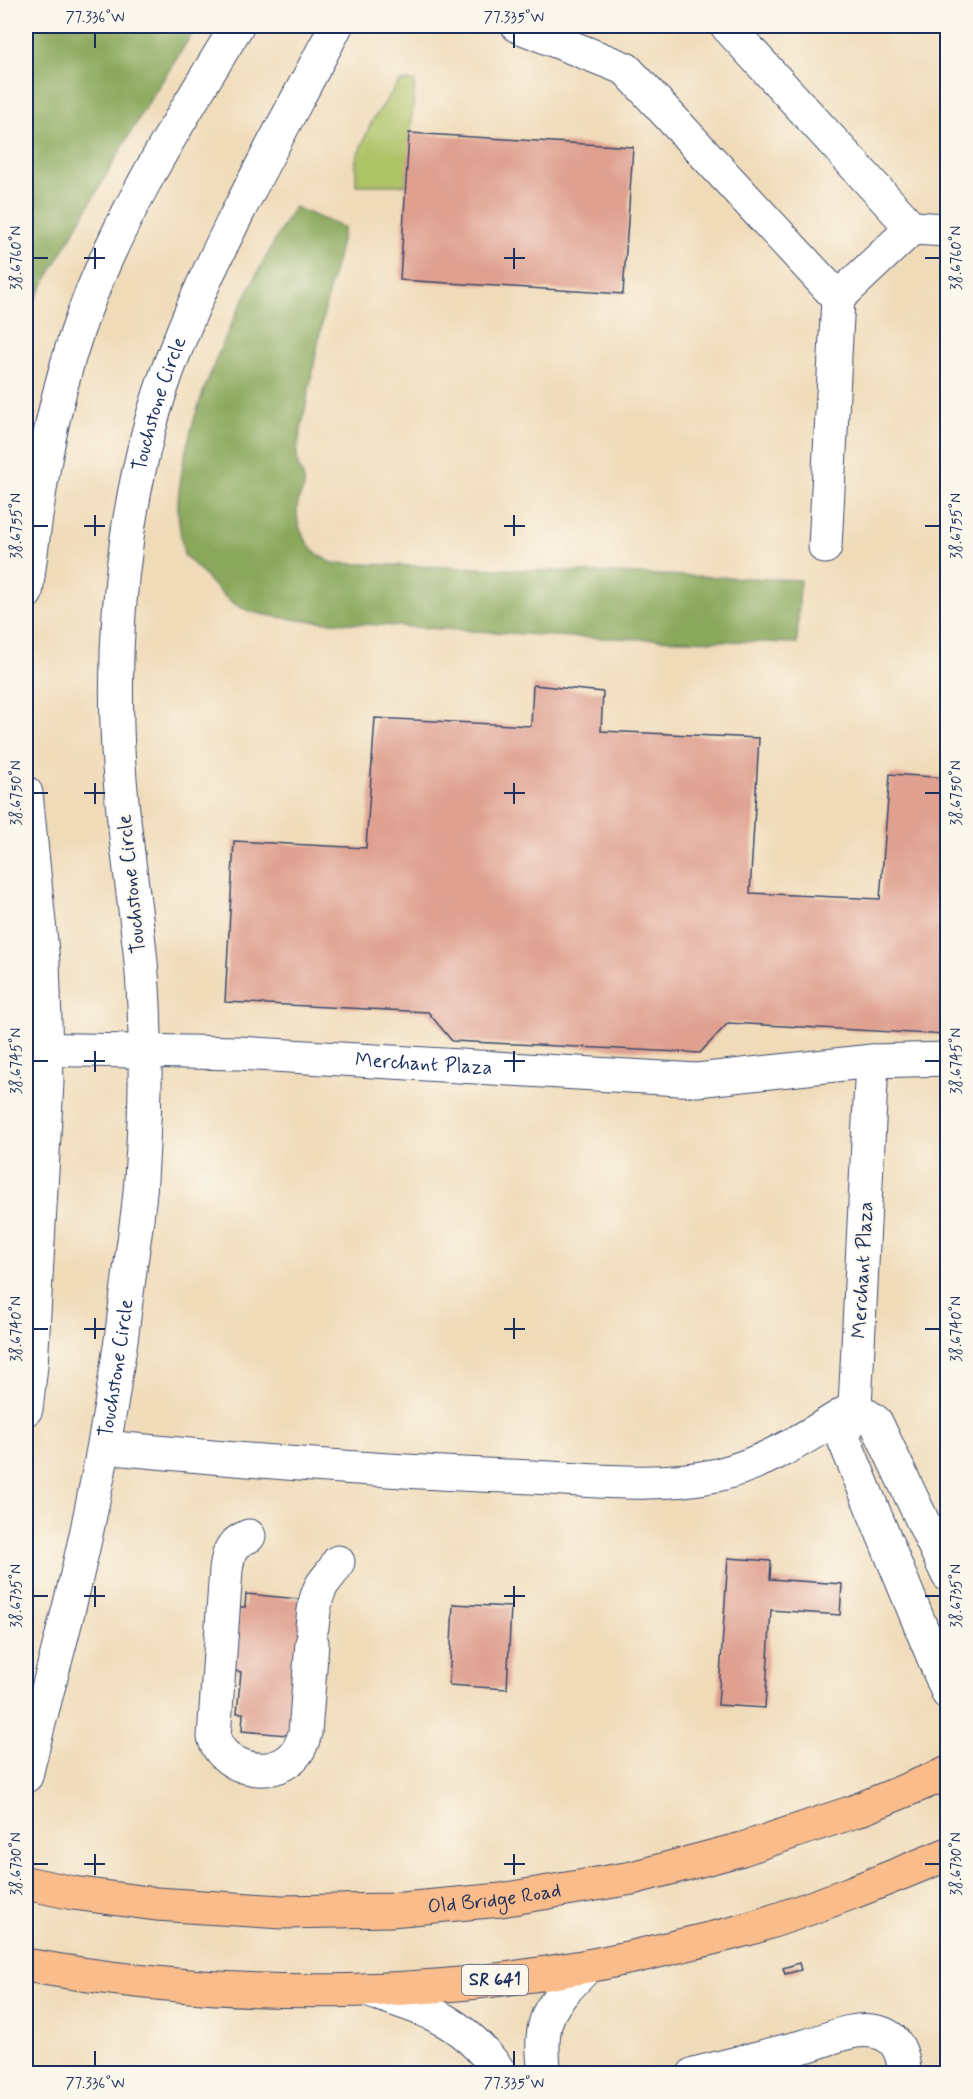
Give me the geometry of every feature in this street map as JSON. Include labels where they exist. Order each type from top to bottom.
[{"type":"main road","name":"Old Bridge Road","points":[[26,1883],[73,1893],[156,1904],[282,1912],[391,1910],[501,1900],[632,1878],[742,1849],[854,1812],[948,1773]]},
{"type":"main road","name":"SR 641","points":[[26,1965],[93,1977],[203,1988],[336,1992],[446,1986],[588,1966],[640,1956],[746,1929],[849,1895],[948,1854]]},
{"type":"street","points":[[26,593],[40,482],[57,399],[82,317],[137,194],[237,26]]},
{"type":"street","name":"Touchstone Circle","points":[[26,1776],[75,1583],[104,1447],[121,1350],[141,1182],[145,1051],[140,957],[124,819],[117,726],[118,644],[130,516],[148,435],[173,356],[205,278],[336,26]]},
{"type":"street","points":[[518,26],[626,69],[837,298]]},
{"type":"street","points":[[727,26],[912,228],[948,230]]},
{"type":"street","points":[[825,547],[837,298],[912,228]]},
{"type":"street","points":[[26,793],[44,962],[36,1049],[47,1083],[31,1366],[26,1409]]},
{"type":"street","name":"Merchant Plaza","points":[[36,1049],[248,1053],[697,1080],[872,1060],[948,1059]]},
{"type":"street","name":"Merchant Plaza","points":[[872,1060],[855,1407],[843,1437],[948,1693]]},
{"type":"street","points":[[104,1447],[443,1474],[664,1482],[716,1475],[753,1464],[786,1449],[855,1407],[876,1422],[948,1575]]},
{"type":"street","points":[[249,1536],[237,1541],[231,1548],[226,1570],[214,1737],[216,1745],[231,1761],[247,1767],[263,1769],[277,1767],[289,1761],[302,1743],[305,1733],[317,1598],[322,1585],[338,1562]]},
{"type":"street","points":[[545,2073],[542,2042],[549,2011],[588,1966]]},
{"type":"street","points":[[366,1990],[429,2011],[455,2025],[489,2057],[501,2073]]},
{"type":"street","points":[[694,2073],[866,2030],[885,2034],[897,2045],[903,2058],[904,2073]]},
{"type":"green space","points":[[26,26],[197,26],[143,111],[26,315]]},
{"type":"green space","points":[[415,81],[406,185],[356,185],[356,159],[372,121],[399,82]]},
{"type":"green space","points":[[294,207],[344,228],[326,303],[297,450],[297,459],[304,483],[297,509],[298,519],[304,537],[316,553],[333,563],[800,580],[797,643],[571,637],[299,620],[249,611],[228,599],[184,555],[178,505],[181,477],[198,408],[211,373],[259,269]]},
{"type":"building","points":[[409,133],[633,147],[623,294],[400,280]]},
{"type":"building","points":[[533,685],[603,692],[601,731],[759,738],[750,893],[880,899],[890,774],[948,778],[948,1035],[728,1023],[700,1053],[452,1041],[428,1012],[225,1002],[234,841],[366,848],[375,718],[531,726]]},
{"type":"building","points":[[728,1558],[771,1561],[770,1579],[842,1584],[840,1615],[771,1610],[765,1708],[718,1705]]},
{"type":"building","points":[[246,1594],[309,1600],[298,1736],[242,1731],[243,1713],[237,1713],[241,1672],[234,1671],[240,1607],[245,1607]]},
{"type":"building","points":[[453,1604],[511,1607],[507,1689],[449,1685]]},
{"type":"building","points":[[799,1963],[801,1970],[785,1974],[783,1968]]}]
